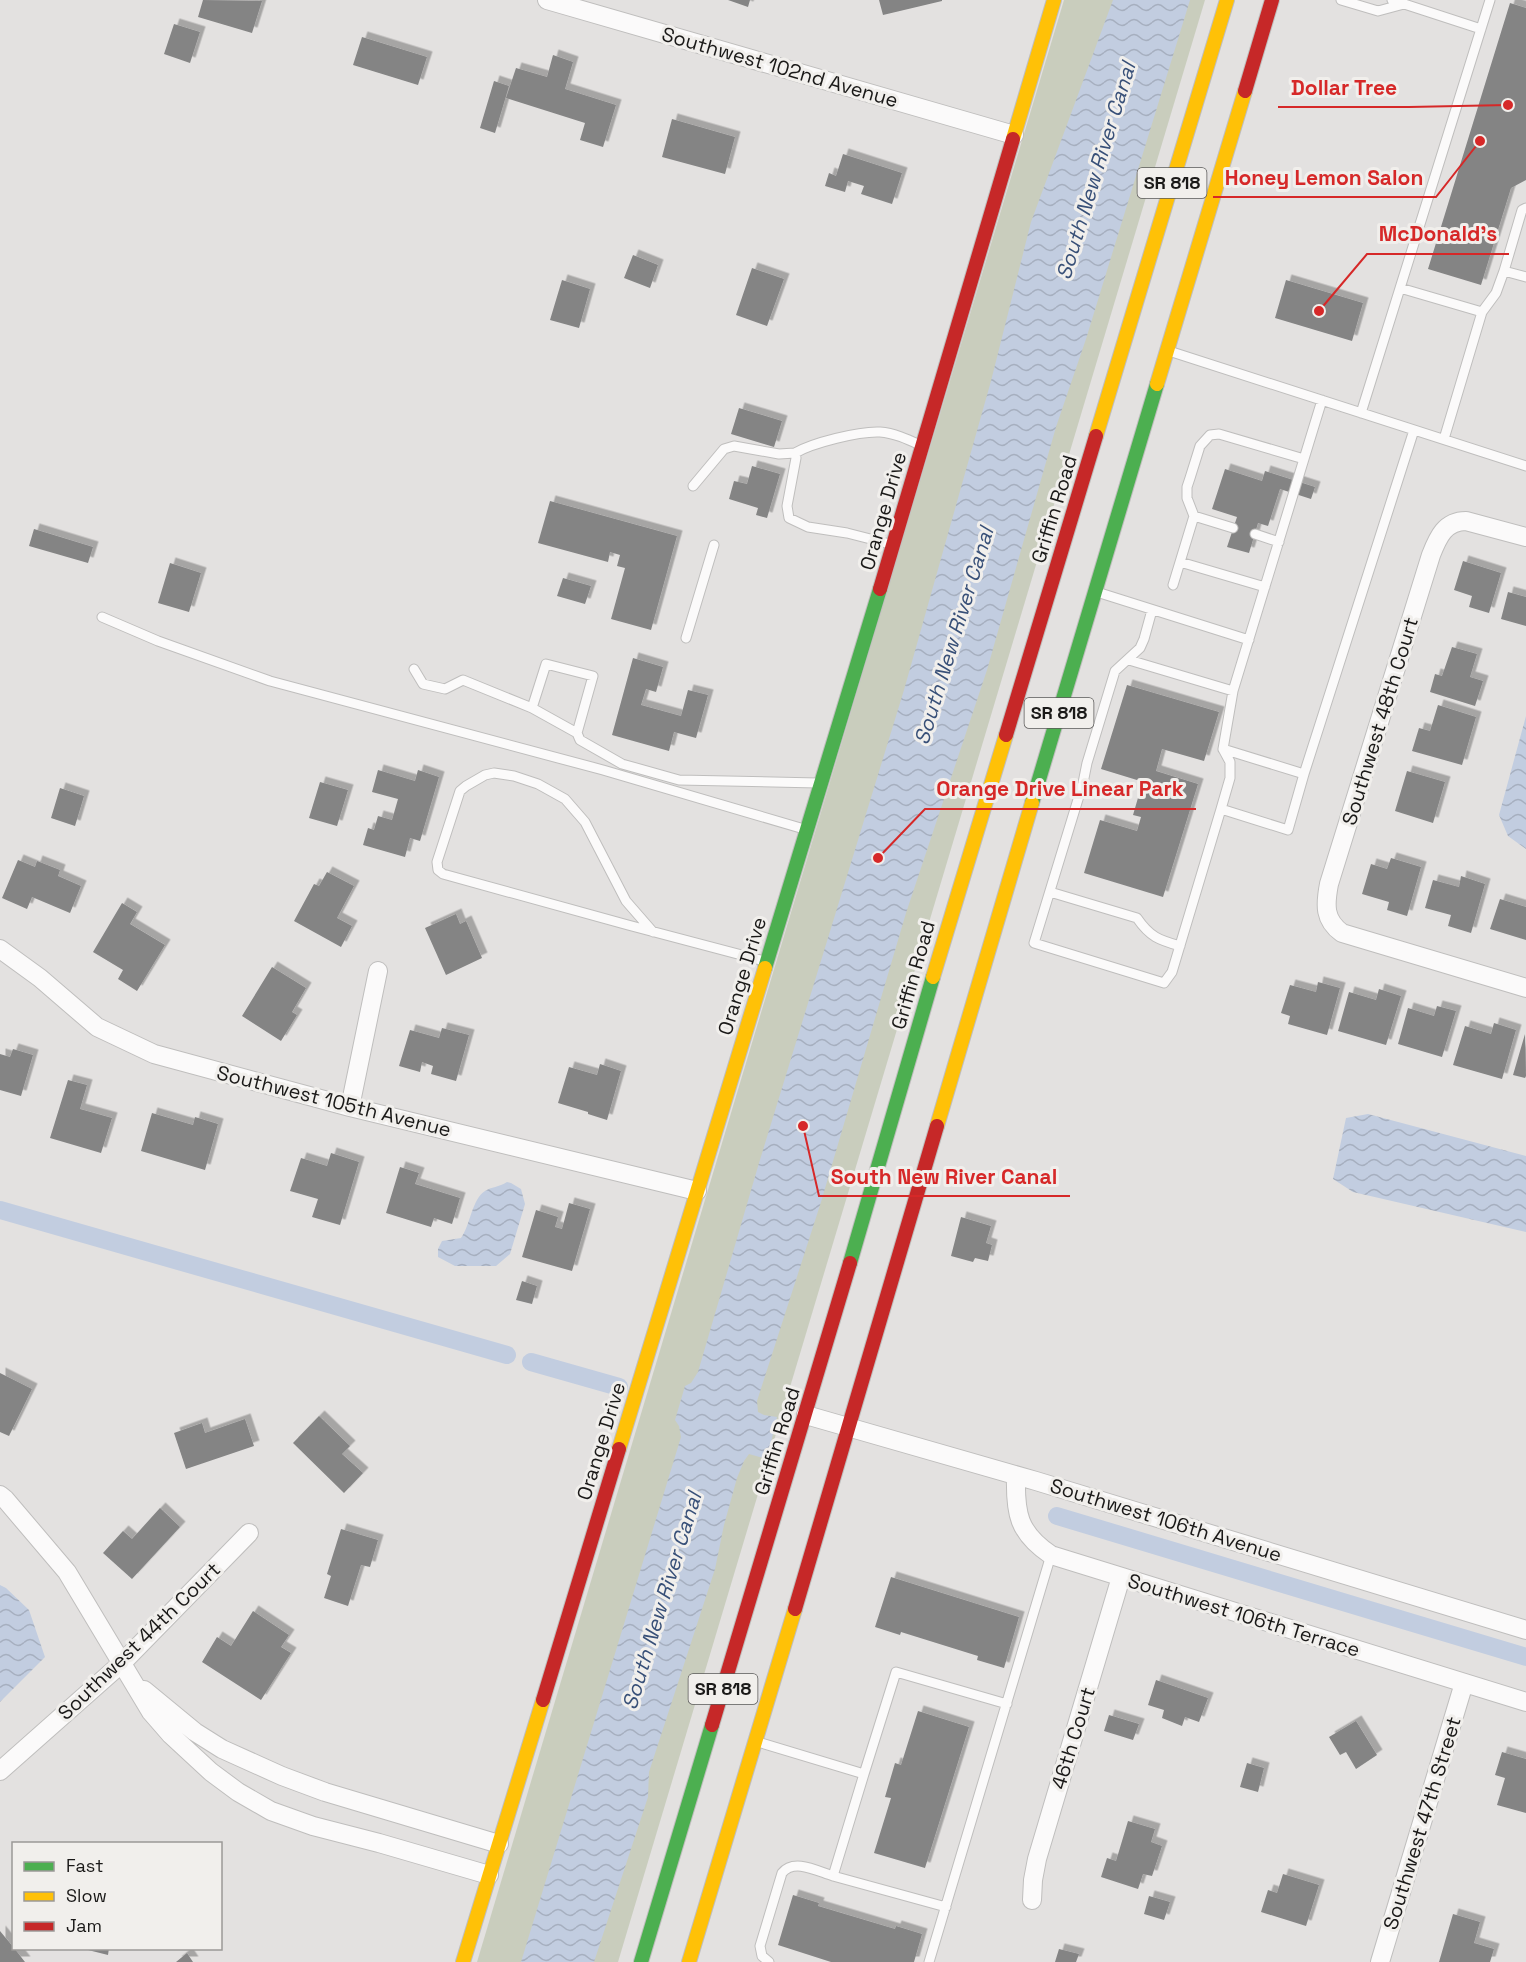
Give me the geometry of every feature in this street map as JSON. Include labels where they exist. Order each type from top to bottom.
[{"type":"main road","name":"Orange Drive","points":[[463,1962],[893,545],[1054,0]]},
{"type":"main road","name":"Griffin Road","points":[[641,1962],[806,1415],[938,960],[1104,427],[1152,252],[1227,0]]},
{"type":"main road","name":"SR 818","points":[[689,1962],[850,1427],[984,963],[1125,492],[1162,347],[1272,0]]},
{"type":"main road","points":[[1151,297],[1152,252]]},
{"type":"main road","points":[[1120,462],[1125,492]]},
{"type":"street","name":"Southwest 102nd Avenue","points":[[547,0],[1014,135]]},
{"type":"street","name":"Southwest 48th Court","points":[[1526,537],[1475,522],[1457,521],[1440,534],[1431,555],[1332,873],[1323,925],[1351,937],[1526,988]]},
{"type":"street","name":"Southwest 105th Avenue","points":[[0,949],[40,978],[97,1028],[154,1054],[350,1107],[697,1191]]},
{"type":"street","points":[[350,1107],[378,971]]},
{"type":"street","name":"Southwest 106th Avenue","points":[[806,1415],[1526,1630]]},
{"type":"street","name":"Southwest 106th Terrace","points":[[1016,1476],[1015,1500],[1020,1521],[1028,1536],[1038,1547],[1051,1555],[1526,1702]]},
{"type":"street","points":[[0,1495],[67,1572],[152,1712],[171,1735],[211,1772],[270,1811],[313,1826],[489,1875]]},
{"type":"street","name":"Southwest 44th Court","points":[[0,1771],[122,1663],[249,1533]]},
{"type":"street","name":"46th Court","points":[[1032,1899],[1037,1859],[1121,1577]]},
{"type":"street","points":[[134,1681],[195,1732],[222,1749],[252,1763],[325,1792],[499,1844]]},
{"type":"street","name":"Southwest 47th Street","points":[[1380,1962],[1464,1683]]},
{"type":"lane","points":[[1341,0],[1378,11],[1404,4]]},
{"type":"lane","points":[[1392,0],[1481,29]]},
{"type":"lane","points":[[1361,413],[1490,0]]},
{"type":"lane","points":[[1444,439],[1482,312],[1496,293],[1522,210],[1526,208]]},
{"type":"lane","points":[[1504,271],[1526,277]]},
{"type":"lane","points":[[1400,288],[1482,312]]},
{"type":"lane","points":[[1162,347],[1526,466]]},
{"type":"lane","points":[[1152,610],[1140,648],[1114,671],[1034,943],[1164,983],[1172,972],[1230,778],[1230,762],[1223,749],[1233,691],[1322,400]]},
{"type":"lane","points":[[1221,809],[1288,830],[1414,430]]},
{"type":"lane","points":[[693,486],[724,449],[734,446],[779,454],[795,453],[804,447],[865,433],[893,434],[922,446]]},
{"type":"lane","points":[[1173,585],[1194,516],[1187,498],[1187,487],[1200,446],[1210,435],[1219,434],[1304,459]]},
{"type":"lane","points":[[795,453],[787,506],[789,518],[808,527],[847,533],[893,545]]},
{"type":"lane","points":[[1194,516],[1233,528]]},
{"type":"lane","points":[[1255,534],[1279,542]]},
{"type":"lane","points":[[686,638],[714,545]]},
{"type":"lane","points":[[1180,562],[1265,586]]},
{"type":"lane","points":[[1095,592],[1249,640]]},
{"type":"lane","points":[[102,617],[158,641],[270,681],[603,770],[807,829]]},
{"type":"lane","points":[[1129,660],[1233,691]]},
{"type":"lane","points":[[532,708],[546,664],[593,676],[577,733]]},
{"type":"lane","points":[[414,669],[423,684],[445,689],[463,680],[532,708],[577,733],[580,740],[622,764],[679,780],[821,783]]},
{"type":"lane","points":[[1223,749],[1304,774]]},
{"type":"lane","points":[[653,932],[626,901],[585,822],[565,799],[538,783],[494,773],[479,778],[460,791],[437,862],[438,870],[443,874],[653,932],[766,961]]},
{"type":"lane","points":[[1050,892],[1137,918],[1149,934],[1180,946]]},
{"type":"lane","points":[[929,1962],[1051,1555]]},
{"type":"lane","points":[[833,1876],[896,1672],[1007,1704]]},
{"type":"lane","points":[[755,1742],[864,1774]]},
{"type":"lane","points":[[770,1962],[762,1956],[760,1946],[782,1873],[787,1867],[795,1865],[946,1907]]},
{"type":"green space","points":[[1064,0],[1205,0],[618,1962],[477,1962]]},
{"type":"water","points":[[1113,0],[1190,0],[1086,339],[1056,427],[987,670],[906,913],[821,1202],[757,1401],[758,1412],[777,1417],[767,1459],[749,1454],[737,1478],[715,1569],[649,1772],[648,1797],[594,1962],[521,1962],[681,1437],[675,1420],[685,1386],[691,1383],[698,1372],[759,1163],[904,690],[991,381],[1031,222]]},
{"type":"water","points":[[1526,716],[1526,849],[1508,836],[1499,815]]},
{"type":"water","points":[[1368,1114],[1526,1156],[1526,1232],[1353,1192],[1333,1179],[1346,1118]]},
{"type":"water","points":[[507,1182],[521,1189],[525,1204],[510,1254],[496,1266],[455,1266],[438,1257],[438,1249],[442,1241],[461,1238],[481,1195]]},
{"type":"water","points":[[0,1585],[29,1610],[45,1657],[0,1702]]},
{"type":"building","points":[[203,0],[262,1],[252,33],[198,17]]},
{"type":"building","points":[[728,0],[750,0],[748,7]]},
{"type":"building","points":[[879,0],[942,0],[942,1],[883,15]]},
{"type":"building","points":[[1510,3],[1526,8],[1526,180],[1511,188],[1481,285],[1428,269]]},
{"type":"building","points":[[174,24],[200,32],[190,63],[164,54]]},
{"type":"building","points":[[362,37],[427,57],[418,85],[353,65]]},
{"type":"building","points":[[553,55],[573,62],[565,89],[616,105],[603,147],[580,140],[585,123],[506,98],[516,68],[547,77]]},
{"type":"building","points":[[494,81],[509,86],[495,133],[480,128]]},
{"type":"building","points":[[672,119],[735,137],[725,174],[662,157]]},
{"type":"building","points":[[843,154],[902,173],[892,204],[861,194],[864,186],[848,181],[845,192],[825,186],[829,173],[836,176]]},
{"type":"building","points":[[633,255],[658,265],[650,288],[624,278]]},
{"type":"building","points":[[752,268],[784,279],[767,326],[736,315]]},
{"type":"building","points":[[562,280],[590,289],[579,328],[550,320]]},
{"type":"building","points":[[1286,280],[1363,303],[1352,341],[1275,318]]},
{"type":"building","points":[[739,408],[782,421],[774,447],[731,434]]},
{"type":"building","points":[[752,466],[780,474],[767,518],[756,515],[758,508],[729,499],[734,481],[747,484]]},
{"type":"building","points":[[1225,469],[1262,481],[1265,471],[1315,487],[1311,499],[1280,489],[1268,526],[1258,523],[1249,553],[1227,547],[1237,517],[1212,509]]},
{"type":"building","points":[[550,501],[677,536],[651,630],[611,619],[625,568],[617,566],[620,555],[610,552],[608,562],[538,543]]},
{"type":"building","points":[[34,529],[93,547],[88,563],[29,546]]},
{"type":"building","points":[[1463,561],[1501,573],[1489,613],[1469,607],[1472,596],[1454,590]]},
{"type":"building","points":[[170,563],[201,573],[189,612],[158,603]]},
{"type":"building","points":[[563,578],[591,586],[585,604],[557,596]]},
{"type":"building","points":[[1508,592],[1526,597],[1526,626],[1501,619]]},
{"type":"building","points":[[1452,647],[1477,654],[1470,677],[1483,681],[1475,706],[1430,692],[1435,674],[1442,676]]},
{"type":"building","points":[[633,658],[663,667],[656,692],[646,689],[641,705],[681,716],[688,690],[708,695],[696,738],[674,732],[669,751],[612,735]]},
{"type":"building","points":[[1127,685],[1219,712],[1204,761],[1162,749],[1156,771],[1198,784],[1163,897],[1084,873],[1100,820],[1137,831],[1141,817],[1133,815],[1140,791],[1147,794],[1150,784],[1101,769]]},
{"type":"building","points":[[1438,705],[1476,717],[1462,765],[1412,751],[1419,728],[1430,731]]},
{"type":"building","points":[[378,770],[415,781],[418,770],[439,777],[420,841],[410,838],[405,857],[363,845],[368,828],[374,830],[378,816],[392,820],[398,799],[372,792]]},
{"type":"building","points":[[1407,771],[1445,782],[1433,823],[1395,811]]},
{"type":"building","points":[[320,782],[348,790],[337,826],[309,818]]},
{"type":"building","points":[[60,788],[84,796],[75,826],[51,818]]},
{"type":"building","points":[[1391,858],[1421,867],[1407,916],[1387,910],[1389,902],[1362,894],[1371,864],[1387,869]]},
{"type":"building","points":[[18,860],[35,867],[37,861],[60,870],[58,876],[81,886],[70,913],[32,897],[27,909],[2,898]]},
{"type":"building","points":[[327,872],[354,886],[337,918],[352,926],[341,947],[294,921],[314,884],[319,886]]},
{"type":"building","points":[[1461,876],[1485,884],[1471,933],[1448,926],[1451,915],[1425,908],[1433,880],[1459,887]]},
{"type":"building","points":[[1500,899],[1526,907],[1526,940],[1490,929]]},
{"type":"building","points":[[122,903],[137,912],[130,924],[165,945],[137,991],[118,979],[123,970],[93,952]]},
{"type":"building","points":[[456,914],[460,924],[466,921],[482,958],[446,975],[425,928]]},
{"type":"building","points":[[272,967],[306,988],[292,1012],[297,1015],[281,1041],[242,1016]]},
{"type":"building","points":[[1318,982],[1340,988],[1327,1035],[1288,1024],[1290,1016],[1281,1013],[1290,985],[1316,992]]},
{"type":"building","points":[[1379,989],[1401,996],[1386,1045],[1338,1031],[1349,992],[1376,1000]]},
{"type":"building","points":[[1437,1006],[1456,1011],[1442,1057],[1398,1044],[1408,1008],[1434,1016]]},
{"type":"building","points":[[1494,1023],[1516,1030],[1502,1079],[1453,1065],[1465,1026],[1491,1034]]},
{"type":"building","points":[[442,1028],[469,1035],[456,1081],[431,1074],[433,1066],[422,1062],[420,1072],[399,1066],[410,1030],[439,1038]]},
{"type":"building","points":[[1525,1034],[1526,1076],[1525,1078],[1513,1075]]},
{"type":"building","points":[[13,1049],[33,1055],[21,1096],[0,1090],[0,1054],[10,1057]]},
{"type":"building","points":[[600,1064],[621,1071],[607,1120],[558,1103],[569,1067],[597,1075]]},
{"type":"building","points":[[68,1080],[87,1085],[80,1109],[112,1118],[101,1153],[50,1138]]},
{"type":"building","points":[[152,1113],[193,1125],[195,1117],[218,1124],[205,1170],[141,1151]]},
{"type":"building","points":[[331,1153],[359,1162],[340,1225],[312,1217],[318,1199],[290,1191],[301,1158],[327,1166]]},
{"type":"building","points":[[400,1167],[419,1173],[415,1184],[460,1198],[452,1224],[434,1218],[431,1227],[386,1213]]},
{"type":"building","points":[[569,1203],[590,1209],[572,1271],[522,1257],[536,1210],[558,1217],[555,1227],[562,1229]]},
{"type":"building","points":[[961,1217],[991,1226],[986,1243],[992,1245],[988,1261],[975,1258],[973,1262],[951,1256]]},
{"type":"building","points":[[522,1281],[537,1286],[532,1304],[516,1300]]},
{"type":"building","points":[[0,1373],[32,1389],[9,1436],[0,1432]]},
{"type":"building","points":[[319,1416],[350,1446],[342,1454],[363,1473],[344,1493],[293,1443]]},
{"type":"building","points":[[245,1419],[254,1446],[186,1469],[174,1433],[202,1423],[205,1433]]},
{"type":"building","points":[[160,1508],[180,1527],[132,1579],[103,1553],[123,1531],[132,1539]]},
{"type":"building","points":[[341,1529],[378,1540],[370,1567],[361,1565],[348,1606],[324,1598],[331,1576],[327,1574]]},
{"type":"building","points":[[891,1577],[1019,1617],[1004,1668],[977,1660],[978,1656],[901,1632],[900,1635],[875,1627]]},
{"type":"building","points":[[253,1611],[289,1635],[281,1647],[291,1653],[261,1700],[202,1662],[217,1637],[231,1646]]},
{"type":"building","points":[[1156,1680],[1208,1698],[1199,1722],[1185,1717],[1182,1726],[1162,1718],[1164,1710],[1148,1705]]},
{"type":"building","points":[[918,1711],[969,1727],[925,1868],[874,1853],[891,1798],[885,1797],[895,1763],[901,1765]]},
{"type":"building","points":[[1109,1715],[1139,1724],[1133,1740],[1104,1731]]},
{"type":"building","points":[[1356,1721],[1377,1755],[1356,1769],[1346,1752],[1340,1755],[1329,1737]]},
{"type":"building","points":[[1502,1752],[1526,1759],[1526,1813],[1497,1805],[1505,1778],[1495,1775]]},
{"type":"building","points":[[1247,1763],[1264,1768],[1258,1792],[1240,1787]]},
{"type":"building","points":[[1128,1821],[1155,1829],[1151,1842],[1162,1846],[1152,1876],[1143,1874],[1138,1889],[1101,1877],[1107,1858],[1116,1861]]},
{"type":"building","points":[[1283,1874],[1319,1885],[1306,1926],[1261,1912],[1268,1890],[1277,1893]]},
{"type":"building","points":[[793,1895],[819,1903],[818,1906],[895,1929],[896,1926],[922,1934],[914,1962],[831,1962],[778,1945]]},
{"type":"building","points":[[1149,1896],[1170,1902],[1164,1920],[1144,1914]]},
{"type":"building","points":[[1453,1914],[1480,1922],[1474,1943],[1494,1949],[1490,1962],[1439,1962]]},
{"type":"building","points":[[0,1931],[12,1946],[12,1950],[16,1950],[25,1962],[0,1962]]},
{"type":"building","points":[[1059,1949],[1079,1954],[1076,1962],[1055,1962]]},
{"type":"building","points":[[88,1950],[109,1950],[108,1955]]},
{"type":"building","points":[[187,1953],[193,1962],[176,1962]]},
{"type":"waterway","points":[[0,1210],[507,1355]]},
{"type":"waterway","points":[[531,1362],[619,1387]]},
{"type":"waterway","points":[[1057,1516],[1526,1657]]},
{"type":"traffic: fast","points":[[1032,803],[1157,384]]},
{"type":"traffic: fast","points":[[765,968],[880,589]]},
{"type":"traffic: fast","points":[[850,1263],[933,977]]},
{"type":"traffic: fast","points":[[641,1962],[712,1725]]},
{"type":"traffic: slow","points":[[1013,139],[1054,0]]},
{"type":"traffic: slow","points":[[1096,436],[1227,0]]},
{"type":"traffic: slow","points":[[1157,384],[1245,91]]},
{"type":"traffic: slow","points":[[933,977],[1006,735]]},
{"type":"traffic: slow","points":[[937,1126],[1032,803]]},
{"type":"traffic: slow","points":[[619,1449],[765,968]]},
{"type":"traffic: slow","points":[[689,1962],[795,1609]]},
{"type":"traffic: slow","points":[[463,1962],[543,1700]]},
{"type":"traffic: jam","points":[[1245,91],[1272,0]]},
{"type":"traffic: jam","points":[[880,589],[1013,139]]},
{"type":"traffic: jam","points":[[1006,735],[1096,436]]},
{"type":"traffic: jam","points":[[795,1609],[937,1126]]},
{"type":"traffic: jam","points":[[712,1725],[850,1263]]},
{"type":"traffic: jam","points":[[543,1700],[619,1449]]},
{"type":"place","name":"Dollar Tree","points":[[1508,105]]},
{"type":"place","name":"Honey Lemon Salon","points":[[1480,141]]},
{"type":"place","name":"McDonald's","points":[[1319,311]]},
{"type":"place","name":"Orange Drive Linear Park","points":[[878,858]]},
{"type":"place","name":"South New River Canal","points":[[803,1126]]}]
